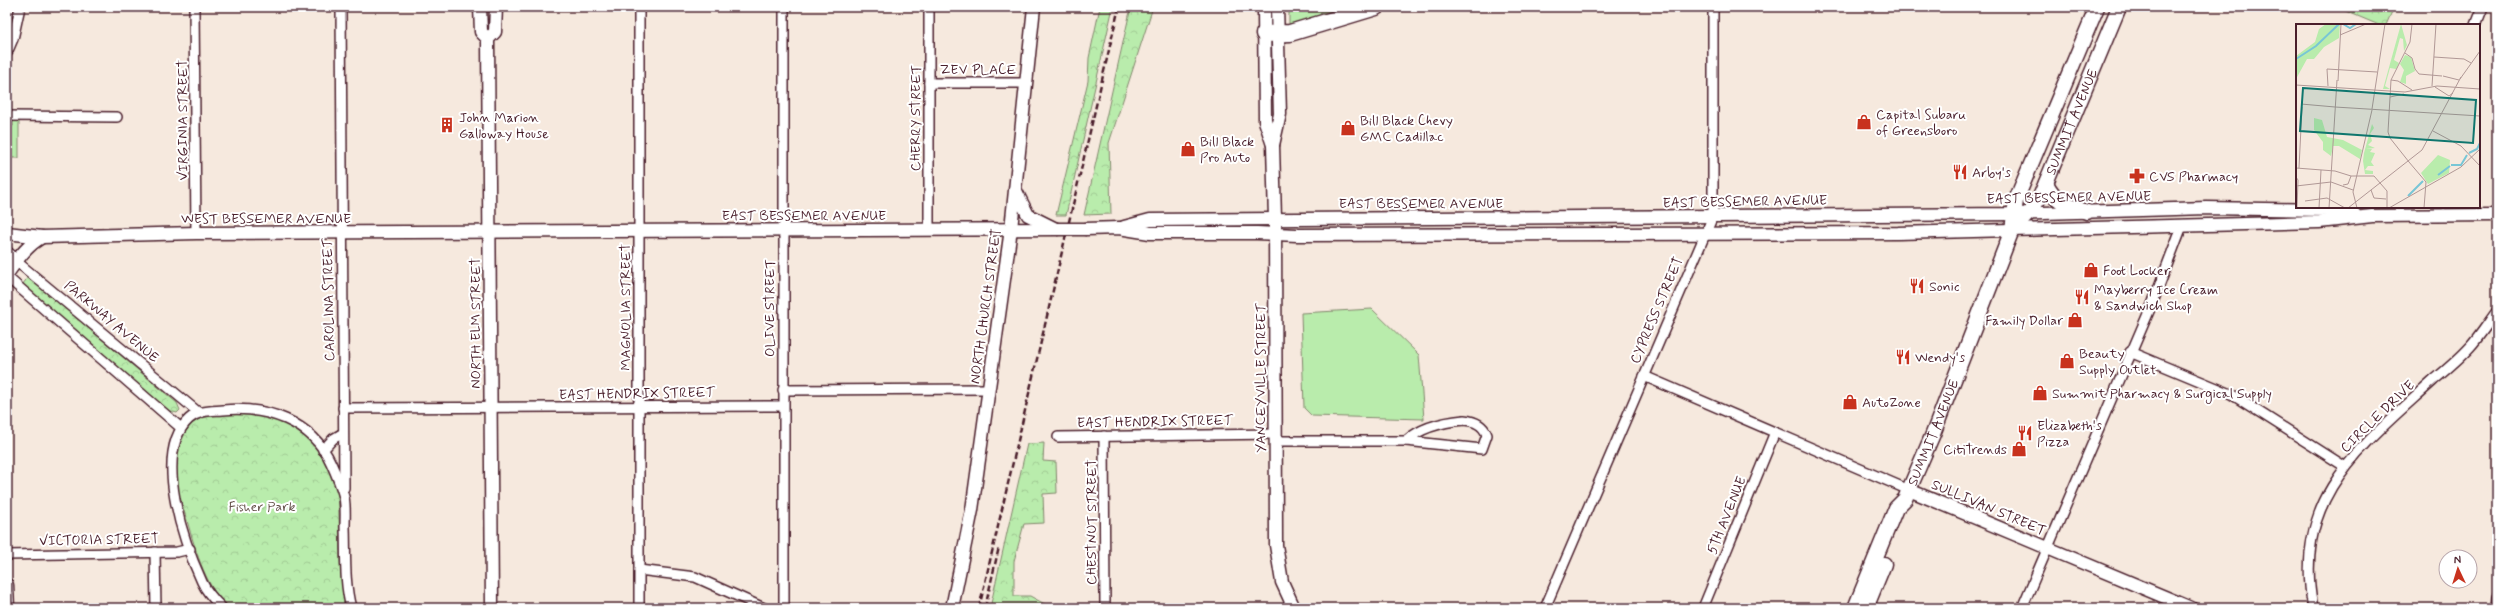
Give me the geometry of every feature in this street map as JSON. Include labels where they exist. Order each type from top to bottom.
[{"type":"highway","points":[[1271,34],[1290,33],[1376,7]]},
{"type":"main road","name":"NORTH ELM STREET","points":[[480,7],[481,32],[488,39],[492,608]]},
{"type":"main road","name":"NORTH ELM STREET","points":[[488,39],[495,32],[496,7]]},
{"type":"main road","name":"NORTH CHURCH STREET","points":[[952,608],[972,510],[1011,229],[1034,7]]},
{"type":"main road","name":"YANCEYVILLE STREET","points":[[1264,7],[1271,34]]},
{"type":"main road","name":"YANCEYVILLE STREET","points":[[1277,7],[1271,34],[1265,121],[1273,145],[1275,219],[1276,559],[1282,582],[1294,608]]},
{"type":"main road","name":"SUMMIT AVENUE","points":[[1855,608],[1896,508],[1907,494],[1934,434],[2012,230],[2016,200],[2097,7]]},
{"type":"main road","name":"SUMMIT AVENUE","points":[[2012,230],[2029,213],[2046,182],[2120,7]]},
{"type":"main road","points":[[2046,182],[2054,197],[2063,205],[2088,212]]},
{"type":"main road","points":[[1016,190],[1028,215],[1057,229]]},
{"type":"main road","name":"EAST BESSEMER AVENUE","points":[[1119,228],[1150,220],[2014,214],[2221,208],[2328,210],[2372,216]]},
{"type":"main road","points":[[2182,226],[2186,219],[2192,215],[2221,208]]},
{"type":"main road","points":[[2214,225],[2244,216],[2251,209]]},
{"type":"main road","name":"EAST BESSEMER AVENUE","points":[[490,232],[1119,228],[1150,233],[1704,235],[2012,230],[2319,222],[2372,216],[2454,212],[2497,215]]},
{"type":"main road","points":[[1773,234],[1787,224],[1793,215]]},
{"type":"main road","name":"WEST BESSEMER AVENUE","points":[[7,234],[42,237],[196,233],[490,232]]},
{"type":"main road","points":[[7,274],[12,257],[42,237]]},
{"type":"main road","name":"SUMMIT AVENUE","points":[[1866,608],[1905,510],[1907,494]]},
{"type":"main road","name":"SULLIVAN STREET","points":[[1907,494],[2047,548],[2175,605],[2191,608]]},
{"type":"main road","points":[[7,585],[8,608]]},
{"type":"street","points":[[7,53],[13,39],[20,7]]},
{"type":"street","name":"VIRGINIA STREET","points":[[194,7],[196,233]]},
{"type":"street","name":"CAROLINA STREET","points":[[341,7],[341,233],[344,498],[346,588],[351,608]]},
{"type":"street","name":"MAGNOLIA STREET","points":[[639,7],[640,608]]},
{"type":"street","name":"OLIVE STREET","points":[[784,7],[784,608]]},
{"type":"street","name":"CHERRY STREET","points":[[929,7],[929,229]]},
{"type":"street","name":"CYPRESS STREET","points":[[1545,608],[1713,216],[1713,7]]},
{"type":"street","points":[[2476,24],[2484,7]]},
{"type":"street","name":"ZEV PLACE","points":[[929,83],[1027,83]]},
{"type":"street","points":[[7,116],[117,117]]},
{"type":"street","points":[[2022,608],[2130,352],[2153,302],[2182,226]]},
{"type":"street","name":"PARKWAY AVENUE","points":[[12,257],[198,412]]},
{"type":"street","points":[[7,277],[181,428]]},
{"type":"street","name":"CIRCLE DRIVE","points":[[2313,608],[2309,574],[2313,535],[2324,501],[2344,466],[2361,447],[2470,348],[2497,311]]},
{"type":"street","points":[[2130,352],[2231,394],[2344,466]]},
{"type":"street","name":"SULLIVAN STREET","points":[[1644,376],[1775,432],[1907,494]]},
{"type":"street","points":[[784,390],[988,389]]},
{"type":"street","name":"EAST HENDRIX STREET","points":[[343,408],[491,409],[639,406],[783,406]]},
{"type":"street","points":[[222,608],[202,583],[173,495],[171,475],[176,436],[181,428],[198,412],[246,410],[274,414],[300,426],[323,450],[331,462],[344,498]]},
{"type":"street","name":"EAST HENDRIX STREET","points":[[1058,436],[1406,441],[1478,450],[1482,449],[1487,435],[1485,428],[1474,421],[1464,420],[1437,424],[1414,434],[1406,441]]},
{"type":"street","name":"5TH AVENUE","points":[[1702,608],[1775,432]]},
{"type":"street","points":[[323,450],[333,439],[343,434]]},
{"type":"street","name":"CHESTNUT STREET","points":[[1104,436],[1105,608]]},
{"type":"street","name":"VICTORIA STREET","points":[[7,555],[155,552],[190,549]]},
{"type":"street","points":[[155,552],[156,608]]},
{"type":"street","points":[[639,570],[696,577],[764,608]]},
{"type":"street","points":[[2496,608],[2497,597]]},
{"type":"green space","points":[[1100,7],[1113,7],[1066,215],[1056,215],[1088,81],[1089,58]]},
{"type":"green space","points":[[1131,7],[1153,7],[1109,143],[1111,214],[1084,215]]},
{"type":"green space","points":[[1289,7],[1353,7],[1289,24]]},
{"type":"green space","points":[[2336,7],[2394,7],[2386,24],[2377,24]]},
{"type":"green space","points":[[13,120],[19,120],[19,158],[7,158],[7,127],[13,126]]},
{"type":"green space","points":[[28,277],[177,403],[180,410],[177,413],[166,410],[23,284]]},
{"type":"green space","points":[[1372,309],[1419,355],[1424,419],[1312,416],[1304,408],[1301,313]]},
{"type":"green space","name":"Fisher Park","points":[[235,414],[266,418],[293,427],[314,445],[323,457],[335,483],[338,495],[340,566],[346,608],[227,608],[212,587],[196,551],[178,494],[176,466],[178,448],[185,432],[196,421],[210,416]]},
{"type":"green space","points":[[1044,443],[1043,461],[1056,462],[1057,493],[1043,494],[1044,523],[1024,524],[1014,561],[1014,596],[1030,596],[1052,608],[990,608],[1027,444]]},
{"type":"railway","points":[[979,608],[1119,7]]},
{"type":"railway","points":[[985,608],[999,547]]},
{"type":"place","name":"Capital Subaru of Greensboro","points":[[1864,122]]},
{"type":"place","name":"John Marion Galloway House","points":[[447,125]]},
{"type":"place","name":"Bill Black Chevy GMC Cadillac","points":[[1348,128]]},
{"type":"place","name":"Bill Black Pro Auto","points":[[1188,149]]},
{"type":"place","name":"Arby's","points":[[1960,172]]},
{"type":"place","name":"CVS Pharmacy","points":[[2137,176]]},
{"type":"place","name":"Foot Locker","points":[[2091,270]]},
{"type":"place","name":"Sonic","points":[[1917,286]]},
{"type":"place","name":"Mayberry Ice Cream & Sandwich Shop","points":[[2082,297]]},
{"type":"place","name":"Family Dollar","points":[[2075,320]]},
{"type":"place","name":"Wendy's","points":[[1903,357]]},
{"type":"place","name":"Beauty Supply Outlet","points":[[2067,361]]},
{"type":"place","name":"Summit Pharmacy & Surgical Supply","points":[[2040,393]]},
{"type":"place","name":"AutoZone","points":[[1850,402]]},
{"type":"place","name":"Elizabeth's Pizza","points":[[2025,433]]},
{"type":"place","name":"CitiTrends","points":[[2019,449]]}]
